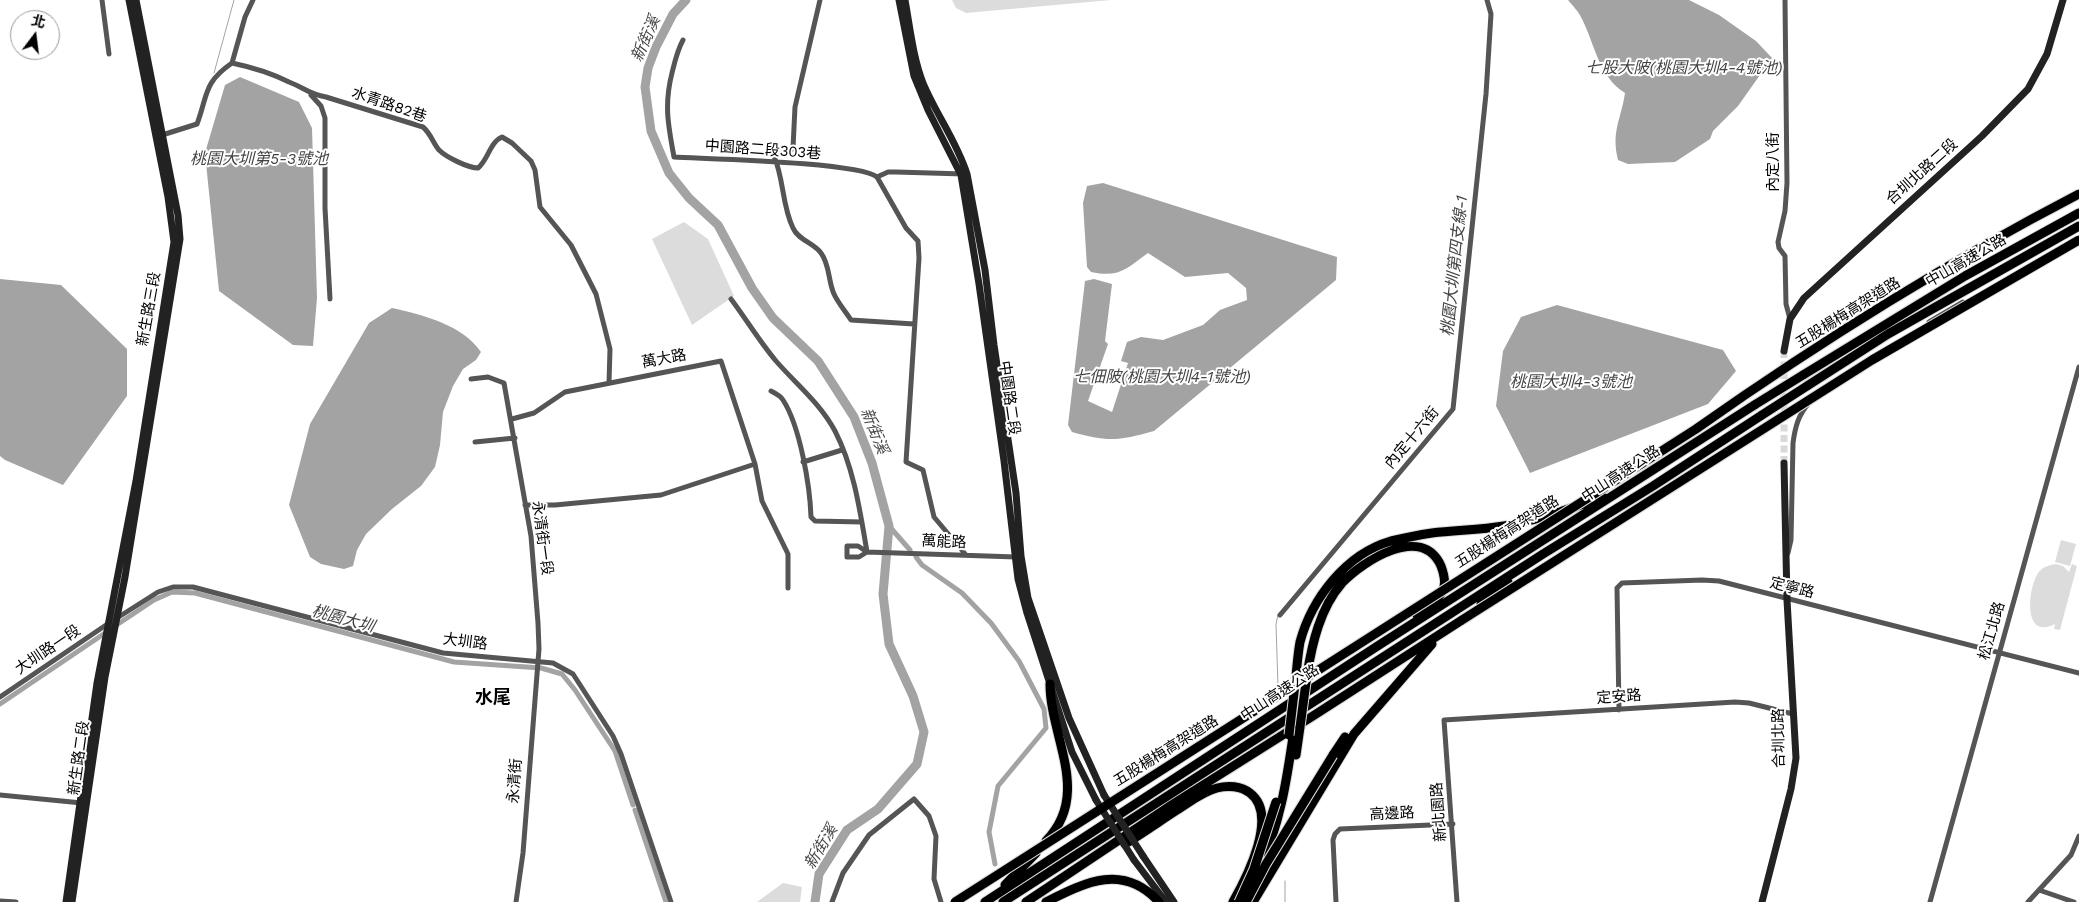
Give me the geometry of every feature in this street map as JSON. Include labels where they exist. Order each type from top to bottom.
[{"type":"highway","name":"五股楊梅高架道路","points":[[955,902],[1696,429],[1796,361],[1966,256],[2079,194]]},
{"type":"highway","name":"中山高速公路","points":[[985,902],[1376,647],[1756,404],[1966,276],[2079,213]]},
{"type":"highway","name":"中山高速公路","points":[[1003,902],[1888,334],[2079,226]]},
{"type":"highway","points":[[1026,902],[1172,804],[1577,548],[1694,471],[1872,360],[2079,239]]},
{"type":"highway","points":[[1240,902],[1270,843],[1286,784],[1305,650],[1313,626],[1334,588],[1348,571],[1390,542],[1433,533],[1505,526],[1581,505],[1619,491]]},
{"type":"highway","points":[[1258,893],[1286,812],[1301,676],[1323,614],[1342,584],[1366,564],[1385,552],[1406,547],[1422,547],[1437,557],[1445,580],[1442,592],[1376,647]]},
{"type":"highway","points":[[1246,902],[1266,864],[1333,755],[1347,734],[1374,701],[1432,644],[1543,554]]},
{"type":"highway","points":[[1253,902],[1354,734],[1432,644]]},
{"type":"highway","points":[[994,896],[1057,831],[1067,798],[1067,766],[1050,697],[1050,684]]},
{"type":"highway","points":[[1240,902],[1254,869],[1276,802],[1294,731]]},
{"type":"highway","points":[[1035,902],[1204,792],[1228,786],[1246,790],[1253,795],[1261,808],[1263,817],[1260,836],[1243,884]]},
{"type":"highway","points":[[1233,902],[1270,843]]},
{"type":"highway","points":[[1046,902],[1092,882],[1111,878],[1134,882],[1159,902]]},
{"type":"main road","name":"新生路三段","points":[[117,618],[180,239],[178,215],[130,0]]},
{"type":"main road","name":"新生路三段","points":[[109,623],[134,490],[173,248],[159,136],[136,0]]},
{"type":"main road","name":"中園路二段","points":[[898,0],[914,76],[948,142],[963,161],[964,174],[985,270],[1016,492],[1018,579],[1027,614],[1072,752],[1096,800],[1134,860],[1166,902]]},
{"type":"main road","name":"中園路二段","points":[[905,0],[915,55],[922,81],[948,142]]},
{"type":"main road","name":"合圳北路二段","points":[[1784,351],[1790,319],[1804,298],[1976,142],[2028,89],[2047,54],[2062,0]]},
{"type":"main road","points":[[1784,463],[1787,600]]},
{"type":"main road","name":"中園路二段","points":[[1018,556],[1028,598],[1069,718],[1104,795],[1142,856],[1174,902]]},
{"type":"main road","name":"合圳北路","points":[[1762,902],[1791,789],[1796,758],[1787,600]]},
{"type":"main road","name":"新生路二段","points":[[66,902],[117,618]]},
{"type":"main road","name":"新生路二段","points":[[72,902],[97,683],[109,623]]},
{"type":"street","points":[[102,0],[108,54]]},
{"type":"street","points":[[159,136],[197,124],[210,82],[232,63],[245,17],[253,0]]},
{"type":"street","points":[[820,0],[795,107],[792,148],[790,151],[774,156],[793,229],[798,236],[821,252],[826,261],[834,295],[851,320],[914,324]]},
{"type":"street","name":"內定十六街","points":[[1280,615],[1453,409],[1486,94],[1491,17],[1487,0]]},
{"type":"street","name":"內定八街","points":[[1785,0],[1787,183],[1786,211],[1778,242],[1779,248],[1785,256],[1786,304],[1790,319]]},
{"type":"street","name":"中園路二段303巷","points":[[684,40],[677,50],[667,93],[667,117],[674,157],[853,169],[872,173],[877,177],[888,172],[964,174]]},
{"type":"street","name":"水青路82巷","points":[[232,63],[248,66],[290,82],[311,94],[423,127],[429,132],[440,150],[472,168],[478,168],[483,165],[497,139],[502,137],[512,143],[531,161],[535,170],[540,207],[571,245],[596,294],[610,349],[609,383]]},
{"type":"street","points":[[311,94],[321,106],[324,118],[325,208],[330,299]]},
{"type":"street","points":[[877,177],[906,228],[918,241],[919,258],[906,462],[923,470],[928,500],[934,517],[966,555]]},
{"type":"street","points":[[1786,561],[1791,540],[1795,427],[1802,411],[1827,383],[1947,311],[2079,239]]},
{"type":"street","points":[[731,299],[775,360],[822,411],[835,432],[856,489],[862,522],[815,522],[811,517],[809,484],[790,415],[783,399],[771,391]]},
{"type":"street","name":"萬大路","points":[[512,419],[534,413],[565,392],[721,361],[755,464],[762,501],[788,554],[788,588]]},
{"type":"street","name":"松江北路","points":[[1930,902],[2079,367]]},
{"type":"street","name":"永清街一段","points":[[471,379],[488,377],[504,383],[526,505],[536,581],[538,661]]},
{"type":"street","points":[[475,442],[515,438]]},
{"type":"street","points":[[804,462],[842,450]]},
{"type":"street","points":[[526,505],[555,506],[661,495],[755,464]]},
{"type":"street","points":[[1785,518],[1788,516],[1791,505]]},
{"type":"street","name":"萬能路","points":[[862,522],[867,552],[1018,556]]},
{"type":"street","name":"定寧路","points":[[1620,710],[1617,588],[1622,583],[1702,580],[1719,582],[2079,673]]},
{"type":"street","name":"大圳路","points":[[117,618],[158,592],[174,587],[193,587],[443,653],[553,662],[573,674],[613,736],[640,806],[671,902]]},
{"type":"street","name":"大圳路一段","points":[[0,697],[109,623]]},
{"type":"street","name":"永清街","points":[[516,902],[523,853],[538,661]]},
{"type":"street","name":"定安路","points":[[1444,720],[1735,702],[1749,703],[1794,714]]},
{"type":"street","name":"新北園路","points":[[1444,720],[1453,824],[1457,902]]},
{"type":"street","points":[[0,794],[83,801]]},
{"type":"street","points":[[832,902],[843,873],[869,835],[914,798],[928,816],[936,836],[934,879],[941,902]]},
{"type":"street","name":"高邊路","points":[[1336,902],[1333,840],[1335,834],[1340,830],[1453,824]]},
{"type":"street","points":[[2028,902],[2071,855],[2079,836]]},
{"type":"street","points":[[2038,890],[2074,902],[2079,901]]},
{"type":"street","points":[[0,901],[16,902]]},
{"type":"shaded area","points":[[952,0],[1111,0],[966,13],[956,8]]},
{"type":"shaded area","points":[[684,222],[708,239],[734,296],[692,325],[652,239]]},
{"type":"shaded area","points":[[2061,540],[2076,544],[2070,566],[2055,562]]},
{"type":"shaded area","points":[[2056,564],[2063,566],[2069,572],[2072,564],[2077,566],[2060,630],[2054,629],[2055,624],[2044,627],[2037,625],[2032,619],[2030,610],[2032,590],[2038,573],[2046,567]]},
{"type":"shaded area","points":[[783,883],[802,887],[800,902],[757,902]]},
{"type":"water","name":"七股大陂(桃園大圳4-4號池)","points":[[1568,0],[1689,0],[1719,15],[1756,41],[1772,58],[1738,106],[1713,131],[1710,139],[1675,162],[1628,164],[1618,160],[1616,150],[1617,126],[1625,93],[1616,86],[1603,69],[1581,16]]},
{"type":"water","name":"桃園大圳第5-3號池","points":[[240,77],[299,102],[312,128],[317,298],[313,346],[293,345],[219,291],[205,153],[225,85]]},
{"type":"water","name":"七佃陂(桃園大圳4-1號池)","points":[[1103,183],[1337,257],[1336,280],[1154,431],[1113,439],[1104,439],[1072,432],[1068,425],[1085,281],[1094,279],[1112,284],[1105,341],[1108,344],[1088,401],[1112,412],[1128,363],[1121,361],[1127,342],[1141,337],[1163,340],[1203,325],[1220,310],[1247,300],[1246,288],[1228,273],[1185,277],[1148,253],[1128,268],[1116,273],[1101,274],[1091,272],[1087,267],[1083,203],[1087,186]]},
{"type":"water","points":[[0,279],[61,285],[127,349],[127,396],[63,485],[5,460],[0,456]]},
{"type":"water","name":"桃園大圳4-3號池","points":[[1557,305],[1723,350],[1736,371],[1708,404],[1530,473],[1496,406],[1503,351],[1521,317]]},
{"type":"water","points":[[392,308],[441,322],[464,335],[481,352],[476,360],[463,369],[453,386],[443,412],[440,445],[435,467],[421,486],[392,509],[366,534],[357,550],[353,566],[344,569],[321,564],[310,557],[289,505],[310,424],[369,323]]},
{"type":"waterway","points":[[214,73],[234,0]]},
{"type":"waterway","name":"新街溪","points":[[686,0],[673,14],[656,47],[648,68],[645,87],[651,131],[669,173],[689,198],[718,225],[752,288],[773,318],[818,361],[854,417],[872,463],[889,526],[883,594],[889,644],[913,696],[924,732],[917,764],[878,809],[847,830],[819,874],[815,902]]},
{"type":"waterway","points":[[889,526],[910,550]]},
{"type":"waterway","points":[[916,557],[922,565],[962,593],[991,623],[1019,661],[1044,709],[1046,728],[998,786],[989,832],[995,864]]},
{"type":"waterway","name":"桃園大圳","points":[[115,626],[154,600],[172,592],[195,593],[454,662],[541,668],[562,674],[575,690],[615,751],[633,805]]},
{"type":"waterway","name":"桃園大圳第四支線-1","points":[[1278,615],[1276,624],[1278,687]]},
{"type":"waterway","name":"桃園大圳","points":[[0,704],[108,631]]},
{"type":"waterway","name":"桃園大圳","points":[[635,810],[666,902]]},
{"type":"waterway","points":[[1285,881],[1285,902]]},
{"type":"tunnel","points":[[1784,351],[1784,463]]},
{"type":"district","name":"水尾","points":[[493,698]]}]
